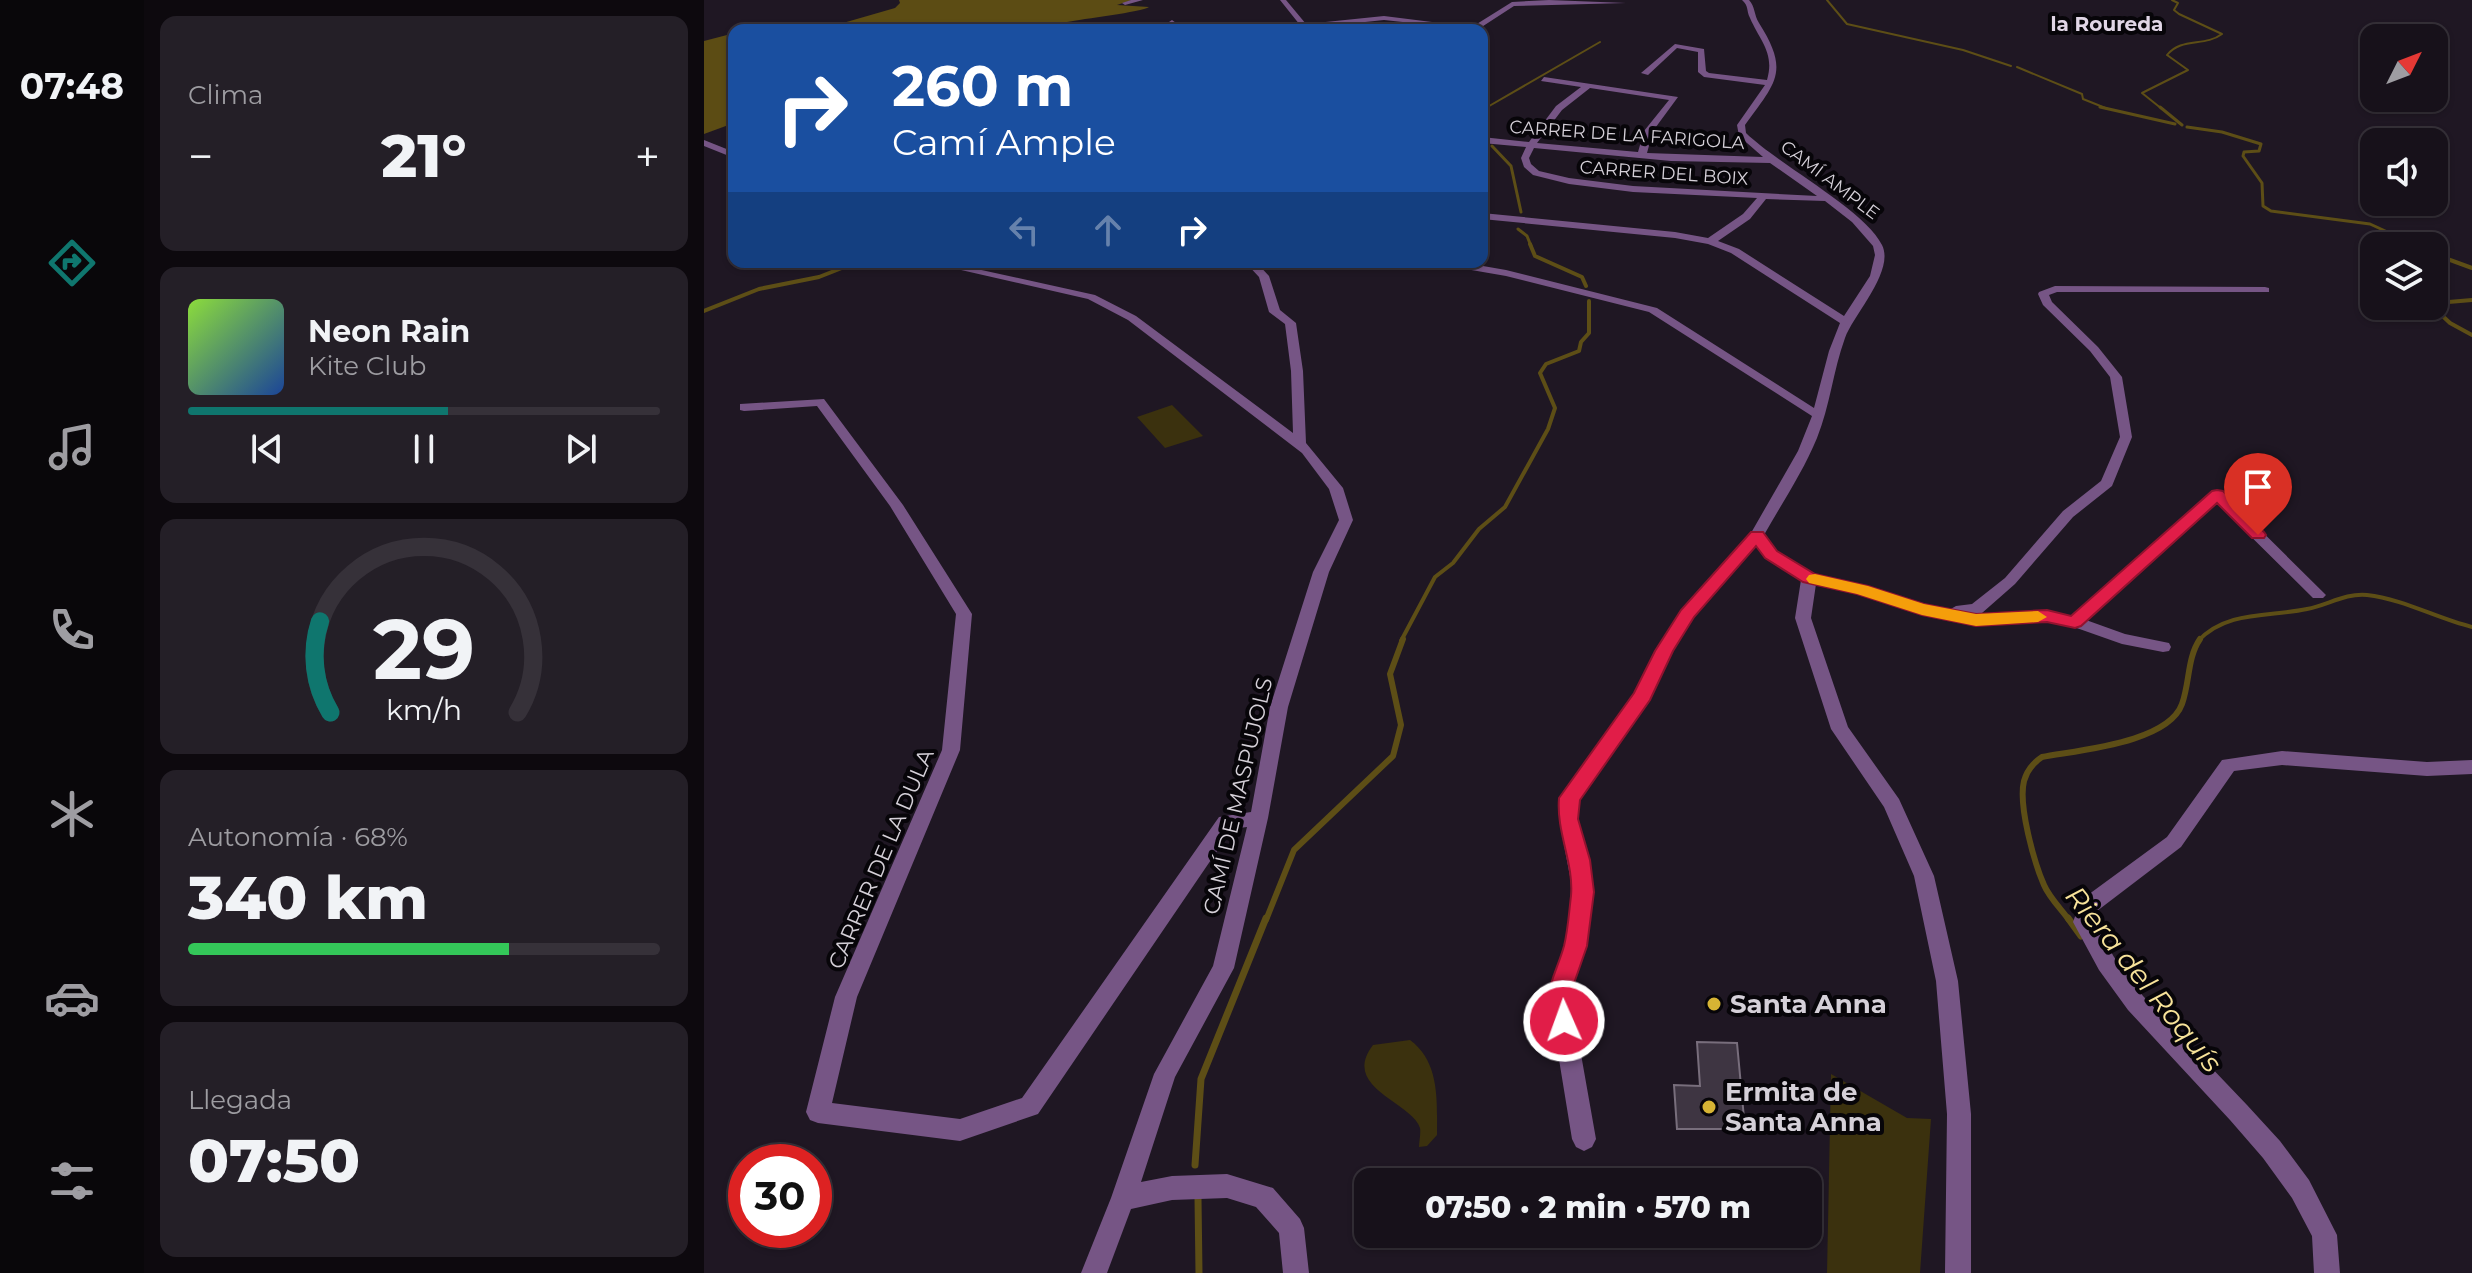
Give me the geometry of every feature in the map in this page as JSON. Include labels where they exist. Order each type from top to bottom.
[{"type":"street","points":[[1125,3],[1140,0]]},
{"type":"street","points":[[1283,0],[1302,24]]},
{"type":"street","points":[[1480,24],[1507,6],[1546,0]]},
{"type":"street","points":[[1645,73],[1675,46],[1702,50],[1702,72],[1718,78],[1770,83],[1776,71],[1772,46],[1745,0]]},
{"type":"street","points":[[1537,2],[1623,3]]},
{"type":"street","points":[[1341,24],[1384,18],[1432,24]]},
{"type":"street","points":[[1544,79],[1675,99],[1650,126],[1643,140],[1642,155]]},
{"type":"street","name":"CAMÍ AMPLE","points":[[1584,1139],[1559,992],[1576,946],[1583,892],[1579,860],[1568,819],[1570,798],[1643,696],[1664,651],[1688,614],[1757,535],[1809,440],[1823,402],[1835,345],[1879,262],[1879,248],[1870,235],[1770,160],[1742,134],[1741,125],[1770,83]]},
{"type":"street","points":[[1531,145],[1559,107],[1588,86]]},
{"type":"street","name":"CARRER DE LA FARIGOLA","points":[[1488,141],[1642,155],[1770,160]]},
{"type":"street","points":[[704,143],[728,153]]},
{"type":"street","name":"CARRER DEL BOIX","points":[[1531,145],[1525,158],[1527,165],[1536,173],[1552,178],[1633,189],[1824,199]]},
{"type":"street","points":[[1710,241],[1744,220],[1763,196]]},
{"type":"street","points":[[1488,217],[1710,241],[1735,251],[1846,322]]},
{"type":"street","name":"CAMÍ DE MASPUJOLS","points":[[958,268],[1091,297],[1132,318],[1238,401],[1300,444],[1336,488],[1346,520],[1321,572],[1279,707],[1259,818],[1223,968],[1165,1074],[1094,1273]]},
{"type":"street","points":[[1256,268],[1264,276],[1275,312],[1290,323],[1297,371],[1300,444]]},
{"type":"street","points":[[1480,268],[1653,310],[1814,413]]},
{"type":"street","points":[[1942,612],[1976,609],[2010,581],[2068,514],[2107,483],[2126,437],[2116,377],[2094,349],[2047,303],[2043,294],[2055,289],[2265,290]]},
{"type":"street","name":"CARRER DE LA DULA","points":[[744,407],[820,402],[896,505],[964,614],[951,750],[846,997],[818,1112],[960,1130],[1030,1106],[1226,822],[1259,818]]},
{"type":"street","points":[[2075,622],[2217,495],[2318,595]]},
{"type":"street","points":[[1757,535],[1771,554],[1809,578],[1862,590],[1922,610],[1976,620],[2047,616],[2075,622],[2122,639],[2163,647]]},
{"type":"street","points":[[1809,578],[1803,618],[1840,729],[1899,818],[1924,876],[1944,966],[1959,1114],[1958,1273]]},
{"type":"street","points":[[2327,1273],[2324,1233],[2291,1177],[2246,1122],[2145,1014],[2094,947],[2083,922],[2088,906],[2174,842],[2228,765],[2282,758],[2427,769],[2472,767]]},
{"type":"street","points":[[1123,1198],[1172,1188],[1227,1186],[1264,1197],[1291,1228],[1296,1273]]},
{"type":"shaded area","points":[[899,0],[1132,0],[1117,5],[1149,7],[1067,22],[1072,24],[839,24],[895,8]]},
{"type":"shaded area","points":[[728,35],[728,125],[704,134],[704,41]]},
{"type":"shaded area","points":[[1172,405],[1203,436],[1165,448],[1137,417]]},
{"type":"shaded area","points":[[1410,1040],[1427,1059],[1435,1083],[1437,1135],[1427,1146],[1419,1147],[1420,1128],[1414,1119],[1381,1093],[1365,1072],[1365,1060],[1373,1045]]},
{"type":"shaded area","points":[[1831,1074],[1907,1118],[1931,1119],[1920,1273],[1827,1273]]},
{"type":"building","name":"Ermita de Santa Anna","points":[[1697,1042],[1737,1043],[1745,1129],[1677,1129],[1674,1085],[1700,1086]]},
{"type":"waterway","points":[[1827,0],[1847,24],[1963,50],[2011,66]]},
{"type":"waterway","points":[[2162,109],[2142,93],[2188,70],[2167,55],[2179,46],[2222,34],[2179,14],[2174,10],[2178,3],[2172,0]]},
{"type":"waterway","points":[[1488,107],[1600,42]]},
{"type":"waterway","points":[[2017,67],[2082,94],[2083,99],[2107,109]]},
{"type":"waterway","points":[[2100,107],[2107,109]]},
{"type":"waterway","points":[[2160,107],[2182,125]]},
{"type":"waterway","points":[[2107,109],[2175,124]]},
{"type":"waterway","points":[[2187,127],[2222,132],[2261,144],[2259,151],[2244,152],[2243,156],[2262,183],[2263,206],[2271,211],[2370,224],[2387,232]]},
{"type":"waterway","points":[[1492,146],[1511,166],[1521,212]]},
{"type":"waterway","points":[[1518,229],[1527,236],[1531,246]]},
{"type":"waterway","points":[[1530,244],[1535,256],[1582,277],[1586,286]]},
{"type":"waterway","points":[[2448,259],[2472,268]]},
{"type":"waterway","points":[[704,311],[759,289],[819,277],[842,268]]},
{"type":"waterway","name":"Riera del Roquís","points":[[2472,300],[2437,303],[2434,308],[2450,323],[2472,335]]},
{"type":"waterway","points":[[1401,641],[1435,577],[1453,563],[1479,529],[1505,507],[1548,429],[1555,408],[1540,373],[1546,364],[1579,351],[1581,342],[1589,333],[1589,301]]},
{"type":"waterway","name":"Riera del Roquís","points":[[2200,639],[2209,631],[2235,619],[2307,609],[2359,595],[2394,600],[2472,627]]},
{"type":"waterway","points":[[1266,920],[1294,850],[1393,756],[1401,725],[1390,674],[1403,639]]},
{"type":"waterway","name":"Riera del Roquís","points":[[2069,920],[2046,889],[2032,848],[2023,804],[2027,773],[2042,757],[2120,742],[2159,728],[2173,717],[2182,704],[2193,654],[2200,639]]},
{"type":"waterway","points":[[1195,1165],[1201,1079],[1266,918]]},
{"type":"waterway","name":"Riera del Roquís","points":[[2068,918],[2081,936]]},
{"type":"waterway","points":[[1198,1198],[1199,1273]]},
{"type":"slow traffic","points":[[1815,579],[1862,590],[1922,610],[1976,620],[2038,617]]},
{"type":"place","name":"Santa Anna","points":[[1714,1004]]},
{"type":"place","name":"Ermita de Santa Anna","points":[[1709,1107]]},
{"type":"district","name":"la Roureda","points":[[2107,24]]},
{"type":"route","points":[[1564,1021],[1559,992],[1576,946],[1583,892],[1579,860],[1568,819],[1570,798],[1582,777],[1643,696],[1664,651],[1688,614],[1710,585],[1757,535],[1771,554],[1809,578],[1862,590],[1922,610],[1976,620],[2047,616],[2075,622],[2217,495],[2258,535]]}]
